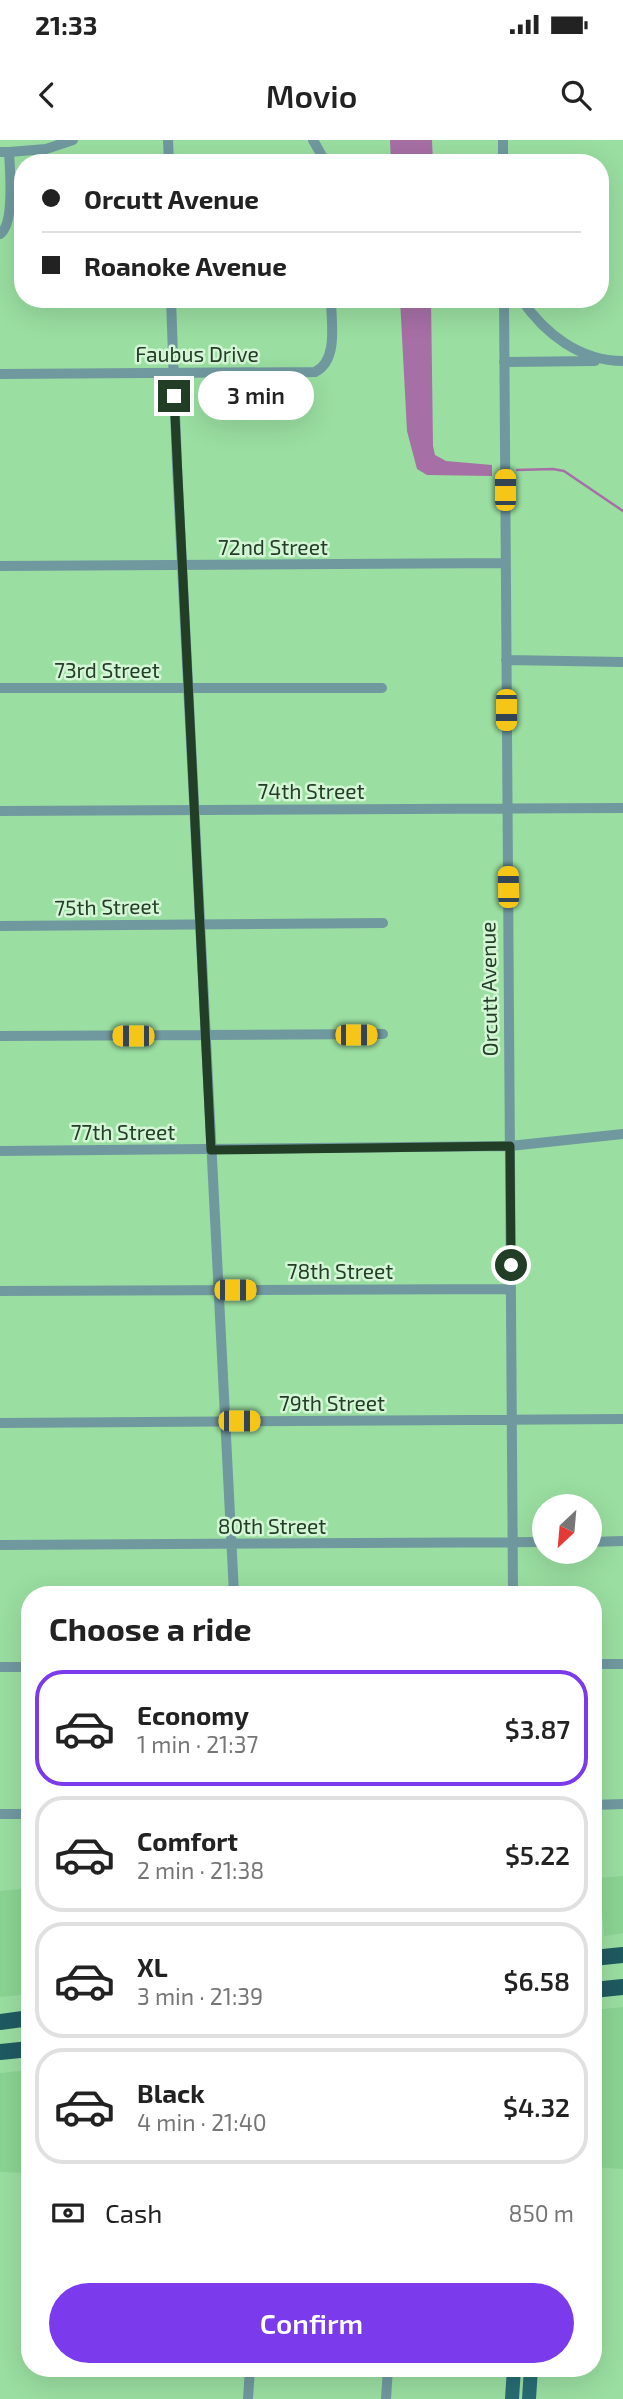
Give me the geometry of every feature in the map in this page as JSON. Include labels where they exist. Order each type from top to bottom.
[{"type":"highway","points":[[602,1957],[623,1955]]},
{"type":"highway","points":[[602,1989],[623,1987]]},
{"type":"highway","points":[[0,2021],[21,2019]]},
{"type":"highway","points":[[0,2052],[21,2050]]},
{"type":"main road","points":[[512,2399],[513,2377]]},
{"type":"main road","points":[[529,2399],[530,2377]]},
{"type":"street","points":[[0,234],[8,225],[10,183],[4,152],[46,149],[74,140]]},
{"type":"street","points":[[171,308],[234,1586]]},
{"type":"street","name":"Faubus Drive","points":[[0,374],[315,372],[323,368],[330,355],[331,308]]},
{"type":"street","name":"Orcutt Avenue","points":[[504,308],[513,1586]]},
{"type":"street","points":[[528,308],[541,324],[561,341],[605,361]]},
{"type":"street","points":[[504,362],[623,360]]},
{"type":"street","name":"72nd Street","points":[[0,566],[505,563]]},
{"type":"street","points":[[506,660],[623,662]]},
{"type":"street","name":"73rd Street","points":[[0,688],[382,688]]},
{"type":"street","name":"74th Street","points":[[0,811],[623,808]]},
{"type":"street","name":"75th Street","points":[[0,926],[383,923]]},
{"type":"street","points":[[0,1036],[383,1034]]},
{"type":"street","name":"77th Street","points":[[0,1151],[510,1146],[623,1134]]},
{"type":"street","name":"78th Street","points":[[0,1291],[512,1289]]},
{"type":"street","name":"79th Street","points":[[0,1423],[623,1419]]},
{"type":"street","points":[[602,1542],[623,1541]]},
{"type":"street","name":"80th Street","points":[[0,1545],[532,1542]]},
{"type":"street","points":[[602,1664],[623,1664]]},
{"type":"street","points":[[0,1667],[21,1667]]},
{"type":"street","points":[[602,1805],[623,1804]]},
{"type":"street","points":[[0,1815],[21,1814]]},
{"type":"street","points":[[248,2399],[249,2377]]},
{"type":"street","points":[[386,2399],[387,2377]]},
{"type":"shaded area","points":[[390,140],[432,140],[433,154],[391,154]]},
{"type":"shaded area","points":[[400,308],[431,308],[435,455],[446,461],[492,465],[492,476],[427,475],[417,469],[407,431]]},
{"type":"shaded area","points":[[623,1876],[623,1933],[604,1936],[602,1878]]},
{"type":"shaded area","points":[[21,1889],[21,1995],[0,1997],[0,1891]]},
{"type":"shaded area","points":[[623,2007],[623,2169],[602,2168],[602,2009]]},
{"type":"shaded area","points":[[21,2071],[21,2173],[0,2172],[0,2073]]},
{"type":"waterway","points":[[517,470],[564,471],[623,511]]},
{"type":"route","points":[[174,396],[211,1150],[510,1146],[511,1265]]}]
